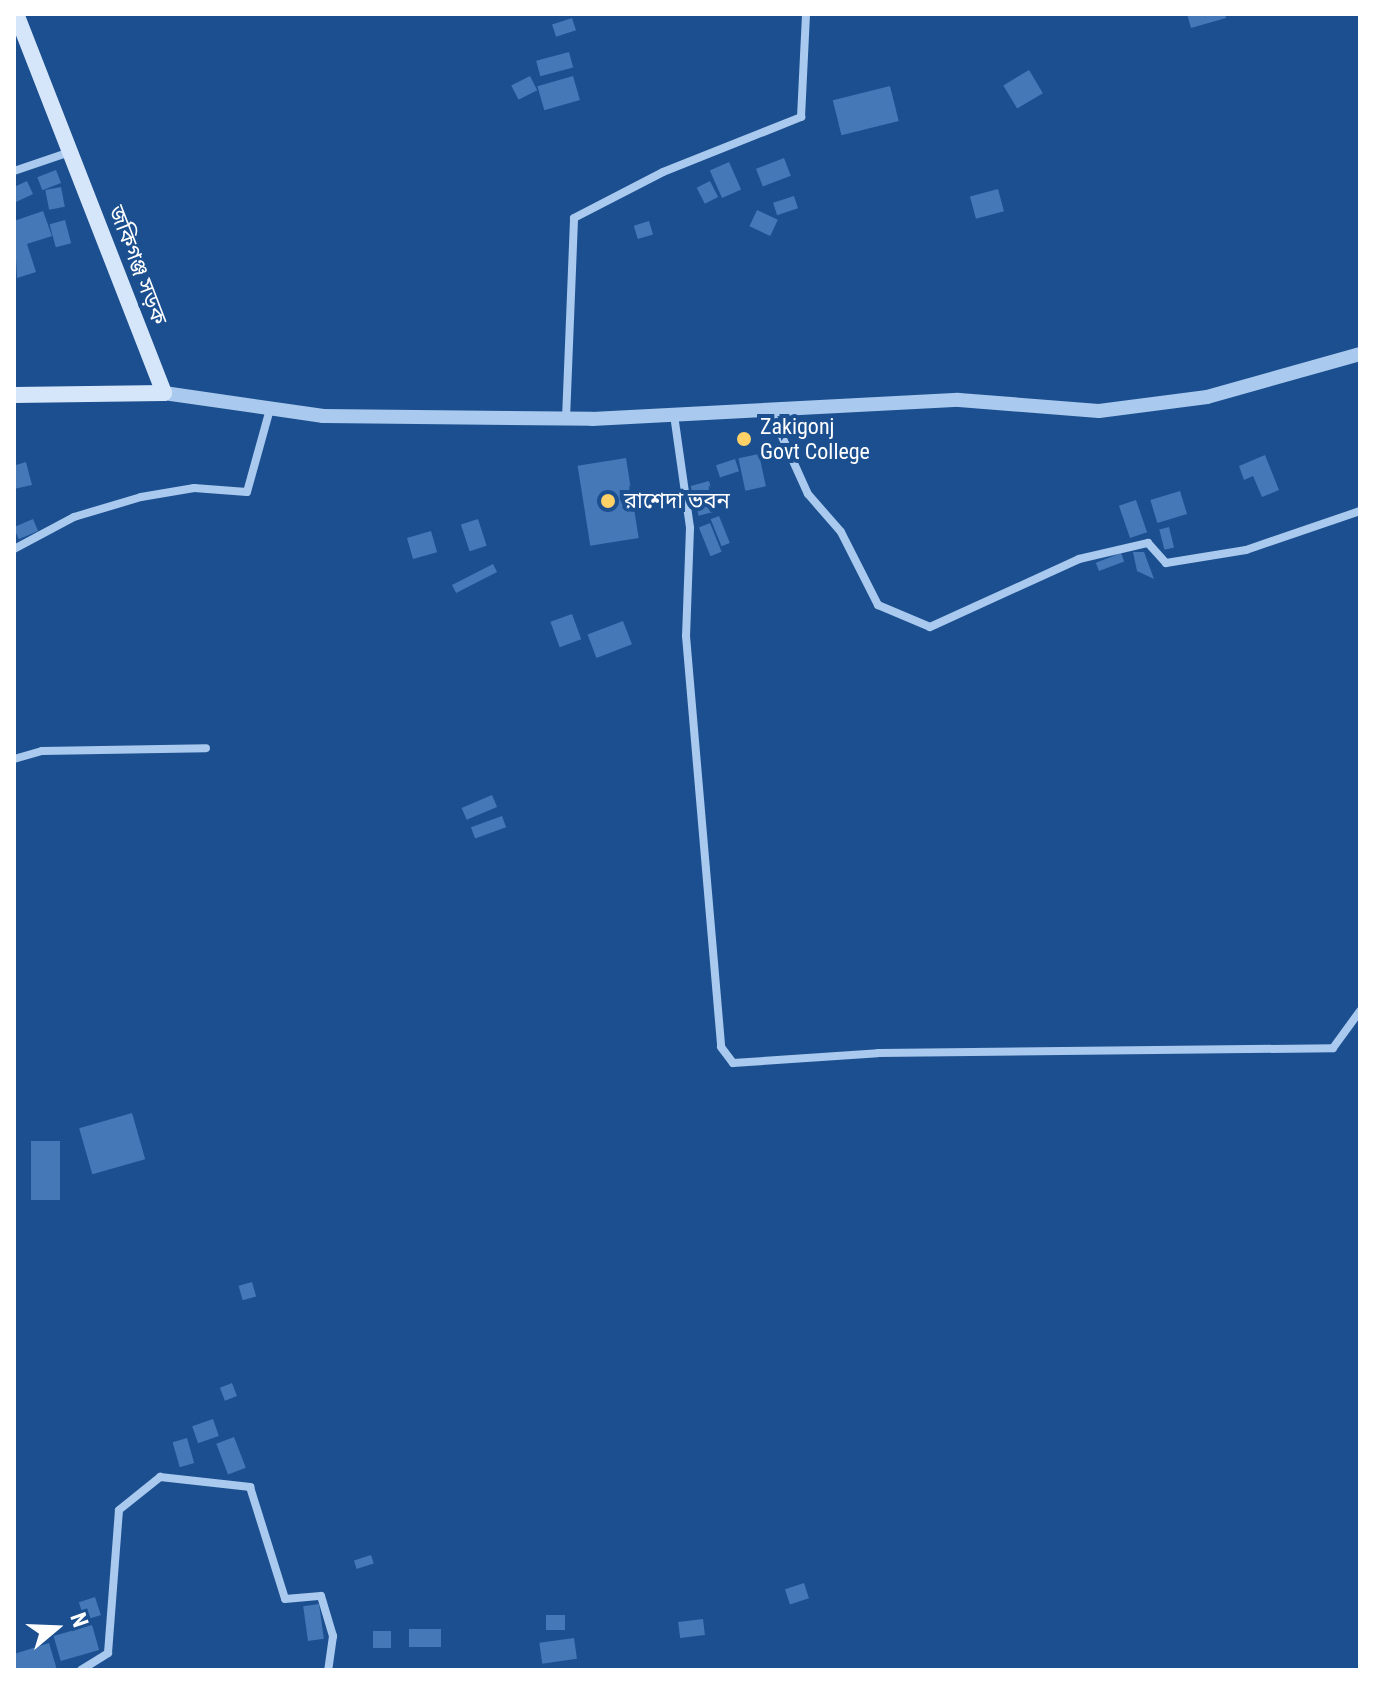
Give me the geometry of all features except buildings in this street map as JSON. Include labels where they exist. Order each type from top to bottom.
[{"type":"main road","name":"জকিগঞ্জ সড়ক","points":[[16,14],[164,393]]},
{"type":"main road","points":[[14,395],[164,393]]},
{"type":"street","points":[[566,419],[574,218],[663,172],[801,117],[806,14]]},
{"type":"street","points":[[14,171],[70,152]]},
{"type":"street","points":[[164,393],[323,416],[566,419],[959,400],[1099,411],[1207,397],[1360,354]]},
{"type":"street","points":[[14,549],[74,517],[141,497],[194,488],[247,492],[270,409]]},
{"type":"street","points":[[770,410],[808,494],[841,532],[878,605],[930,627],[1079,559],[1148,543],[1166,563],[1246,550],[1360,511]]},
{"type":"street","points":[[674,415],[690,528],[686,636],[721,1047],[733,1063],[878,1053],[1333,1048],[1360,1011]]},
{"type":"street","points":[[14,759],[42,751],[206,748]]},
{"type":"street","points":[[81,1670],[108,1653],[119,1510],[160,1477],[250,1487],[285,1599],[321,1596],[333,1636],[328,1670]]},
{"type":"place","name":"Zakigonj Govt College","points":[[744,439]]},
{"type":"place","name":"রাশেদা ভবন","points":[[608,501]]}]
